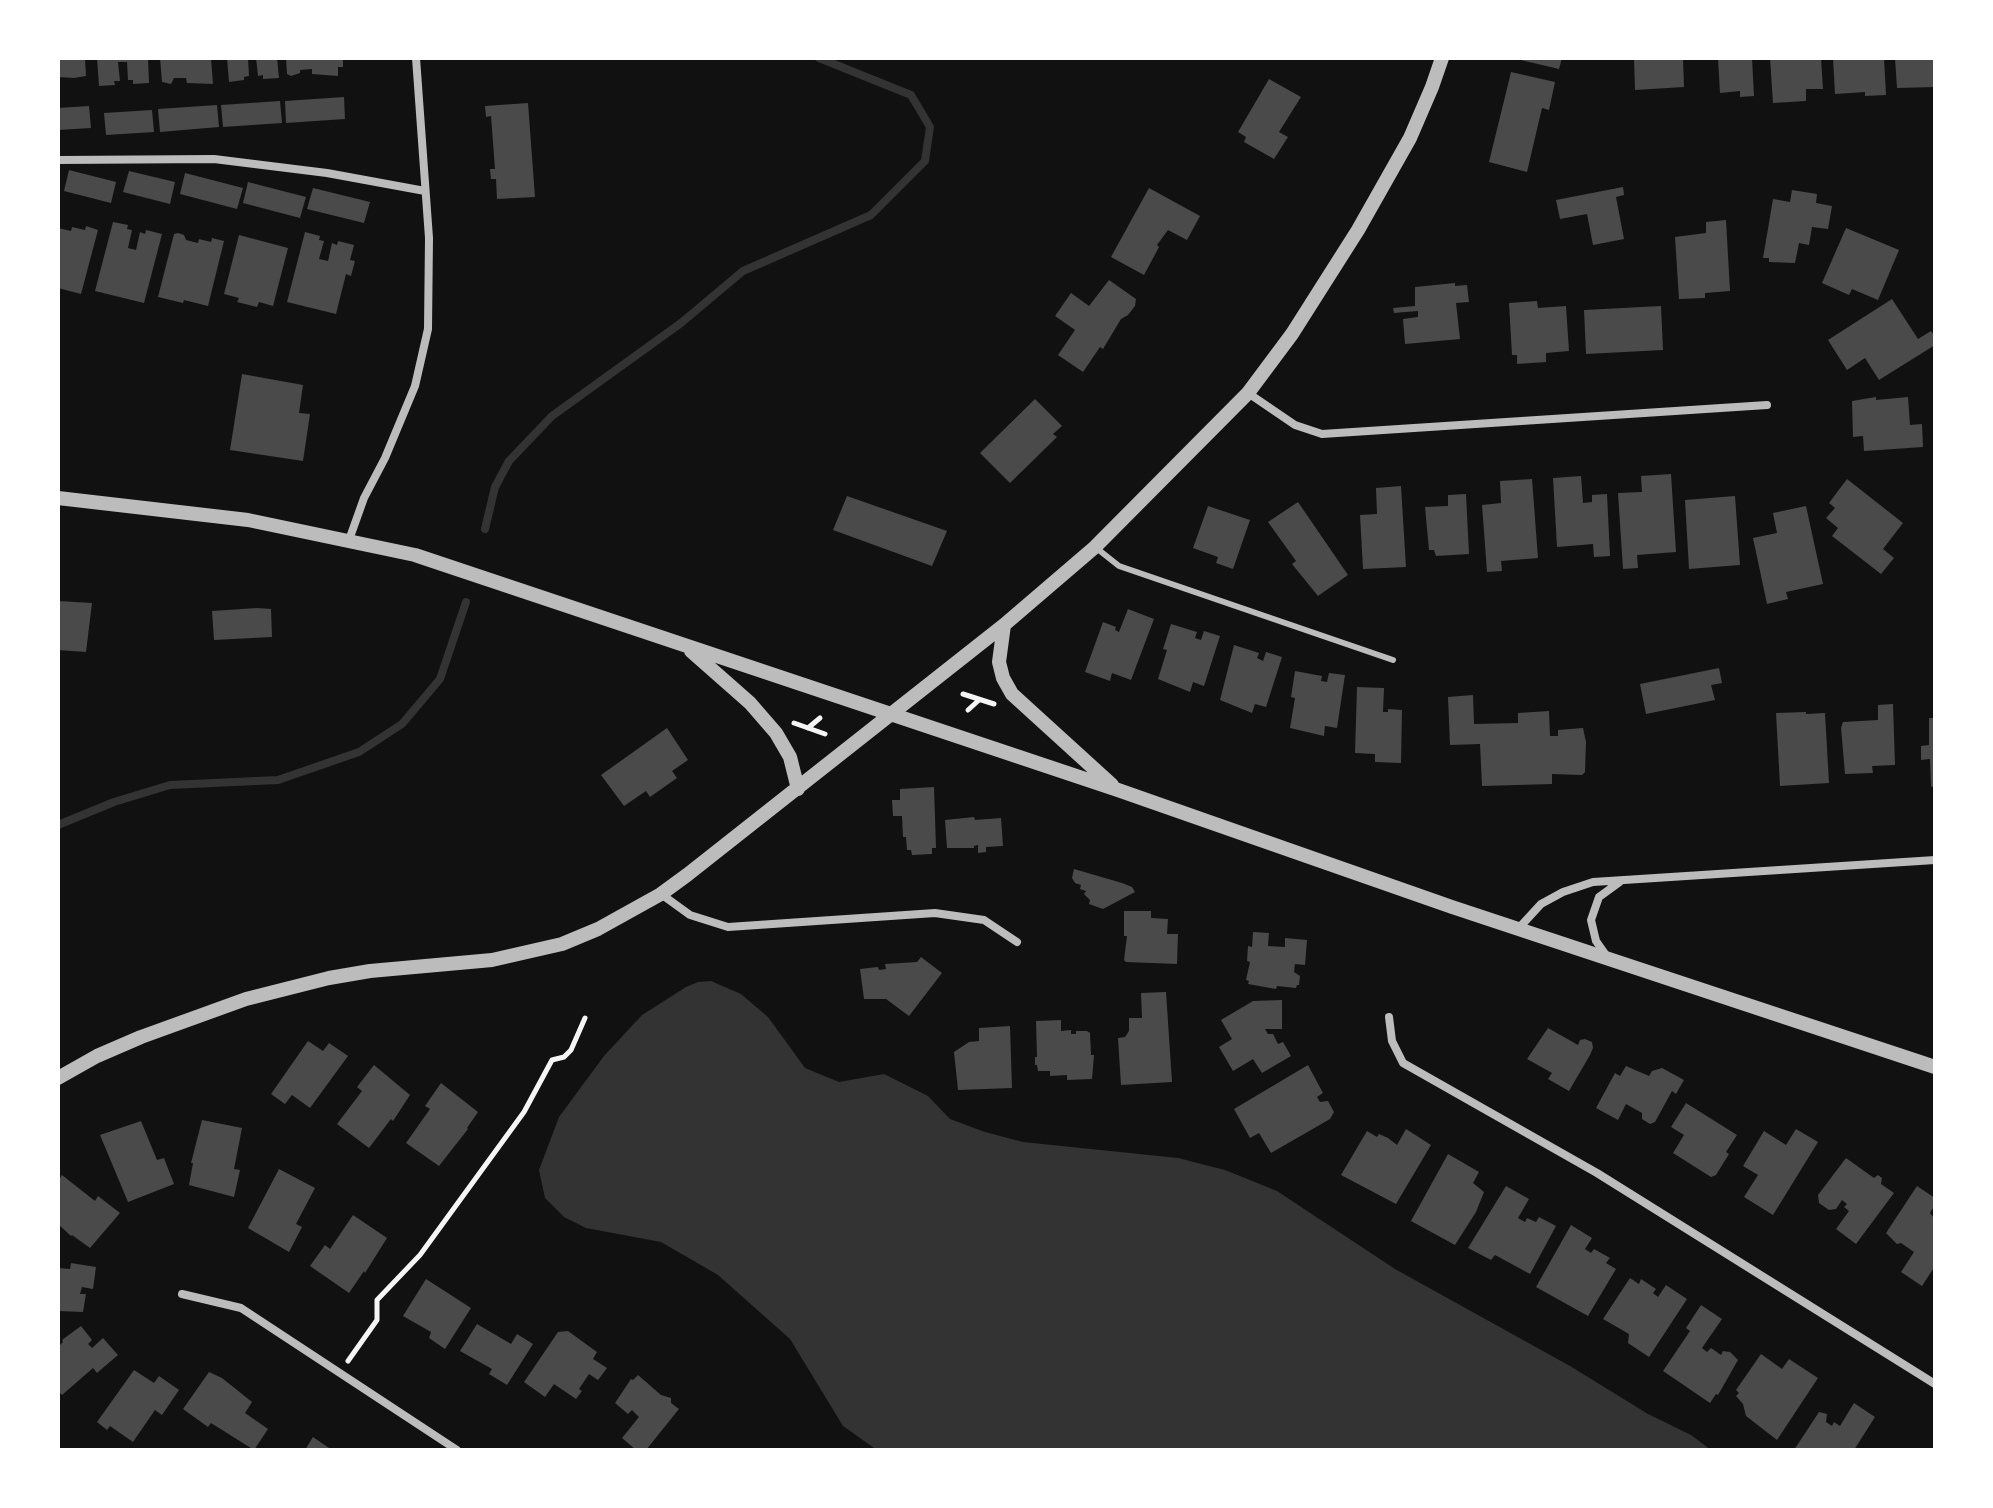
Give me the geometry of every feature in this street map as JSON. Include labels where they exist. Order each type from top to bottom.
[{"type":"street","points":[[349,540],[364,498],[401,422],[415,386],[425,346],[429,311],[429,238],[416,58]]},
{"type":"street","points":[[58,1078],[97,1056],[141,1037],[246,999],[370,971],[492,960],[528,953],[562,944],[598,929],[661,894],[1004,625],[1095,547],[1248,393],[1300,321],[1372,206],[1422,112],[1442,58]]},
{"type":"street","points":[[58,160],[214,159],[327,173],[425,191]]},
{"type":"street","points":[[1248,393],[1295,425],[1322,434],[1767,405]]},
{"type":"street","points":[[58,498],[248,520],[415,555],[1935,1067]]},
{"type":"street","points":[[1004,625],[999,662],[1012,694],[1118,790]]},
{"type":"street","points":[[685,645],[750,703],[776,733],[790,757],[798,789]]},
{"type":"street","points":[[1518,929],[1541,904],[1563,892],[1593,882],[1935,860]]},
{"type":"street","points":[[1609,958],[1596,941],[1591,920],[1593,908],[1599,897],[1622,880]]},
{"type":"street","points":[[661,894],[690,915],[728,927],[935,913],[984,920],[1017,942]]},
{"type":"street","points":[[1389,1017],[1392,1041],[1403,1063],[1597,1173],[1935,1384]]},
{"type":"street","points":[[182,1294],[241,1308],[457,1450]]},
{"type":"lane","points":[[1095,547],[1119,566],[1393,660]]},
{"type":"path","points":[[963,694],[1000,706]]},
{"type":"path","points":[[968,710],[980,699]]},
{"type":"path","points":[[808,728],[820,718]]},
{"type":"path","points":[[789,721],[825,734]]},
{"type":"path","points":[[354,1353],[377,1320],[377,1300],[420,1255],[524,1112],[552,1060],[564,1057],[571,1050],[585,1018]]},
{"type":"shaded area","points":[[711,981],[741,994],[768,1017],[805,1068],[839,1082],[884,1074],[928,1096],[950,1119],[985,1132],[1023,1142],[1178,1158],[1225,1170],[1277,1191],[1395,1269],[1570,1366],[1648,1414],[1691,1435],[1711,1450],[877,1450],[843,1426],[790,1339],[718,1275],[661,1242],[586,1228],[564,1217],[545,1198],[539,1170],[559,1117],[604,1056],[642,1015],[686,987]]},
{"type":"building","points":[[58,58],[85,58],[86,76],[58,77]]},
{"type":"building","points":[[97,58],[148,58],[149,83],[133,84],[133,80],[128,80],[127,62],[118,62],[120,81],[114,81],[115,85],[99,86]]},
{"type":"building","points":[[160,58],[211,58],[213,84],[187,83],[186,78],[174,78],[171,84],[162,82]]},
{"type":"building","points":[[227,58],[248,58],[249,76],[229,82]]},
{"type":"building","points":[[256,58],[277,58],[279,78],[263,79],[263,75],[258,76]]},
{"type":"building","points":[[286,58],[343,58],[343,67],[338,67],[338,76],[312,74],[312,69],[300,70],[300,73],[291,76],[287,74]]},
{"type":"building","points":[[1512,58],[1562,58],[1559,69]]},
{"type":"building","points":[[1634,58],[1683,58],[1684,87],[1635,90]]},
{"type":"building","points":[[1718,58],[1752,58],[1754,96],[1740,97],[1740,91],[1720,93]]},
{"type":"building","points":[[1770,58],[1821,58],[1823,89],[1806,89],[1806,101],[1773,103]]},
{"type":"building","points":[[1833,58],[1884,58],[1886,95],[1865,96],[1865,92],[1835,94]]},
{"type":"building","points":[[1895,58],[1935,58],[1935,87],[1897,88]]},
{"type":"building","points":[[1511,72],[1555,82],[1549,110],[1542,108],[1527,172],[1489,162]]},
{"type":"building","points":[[1269,79],[1301,97],[1279,132],[1288,137],[1274,159],[1244,142],[1246,137],[1238,132]]},
{"type":"building","points":[[344,97],[345,119],[286,123],[285,101]]},
{"type":"building","points":[[280,101],[282,123],[223,127],[221,105]]},
{"type":"building","points":[[528,103],[535,197],[497,199],[496,179],[491,179],[490,169],[495,169],[491,116],[486,117],[485,106]]},
{"type":"building","points":[[217,105],[219,127],[160,132],[158,109]]},
{"type":"building","points":[[89,106],[91,128],[58,130],[58,108]]},
{"type":"building","points":[[152,110],[154,132],[106,135],[104,113]]},
{"type":"building","points":[[69,170],[116,182],[111,203],[64,191]]},
{"type":"building","points":[[129,171],[175,182],[170,204],[123,192]]},
{"type":"building","points":[[185,173],[243,188],[237,209],[180,194]]},
{"type":"building","points":[[248,182],[306,197],[300,218],[243,203]]},
{"type":"building","points":[[1623,187],[1624,195],[1616,197],[1624,239],[1593,245],[1587,214],[1560,219],[1556,200]]},
{"type":"building","points":[[313,188],[370,202],[364,223],[307,209]]},
{"type":"building","points":[[1149,188],[1200,216],[1187,240],[1168,230],[1157,245],[1159,247],[1144,275],[1111,257]]},
{"type":"building","points":[[1792,190],[1817,194],[1816,203],[1832,206],[1828,229],[1812,227],[1809,245],[1799,243],[1795,263],[1769,262],[1769,258],[1763,258],[1773,199],[1790,202]]},
{"type":"building","points":[[1726,220],[1730,291],[1705,293],[1705,298],[1679,299],[1675,237],[1706,233],[1706,222]]},
{"type":"building","points":[[113,222],[128,225],[127,229],[132,230],[128,248],[136,250],[140,232],[145,234],[146,230],[162,234],[144,303],[95,291]]},
{"type":"building","points":[[86,226],[98,230],[81,294],[58,288],[58,228],[85,230]]},
{"type":"building","points":[[1846,228],[1899,250],[1878,300],[1852,289],[1849,295],[1822,283]]},
{"type":"building","points":[[305,232],[320,236],[319,240],[324,241],[319,259],[328,261],[332,243],[337,245],[338,241],[354,245],[350,260],[355,261],[351,276],[346,274],[336,314],[287,302]]},
{"type":"building","points":[[174,234],[184,235],[186,240],[198,243],[199,239],[211,242],[212,238],[224,241],[208,306],[158,297]]},
{"type":"building","points":[[239,235],[288,248],[273,306],[259,302],[257,307],[237,302],[239,298],[224,294]]},
{"type":"building","points":[[1109,280],[1136,299],[1135,306],[1121,319],[1103,349],[1100,347],[1083,372],[1058,355],[1075,330],[1055,316],[1071,293],[1089,306]]},
{"type":"building","points":[[1455,283],[1455,286],[1467,285],[1469,302],[1456,303],[1460,339],[1405,344],[1403,319],[1418,317],[1418,311],[1394,313],[1393,308],[1415,306],[1415,287]]},
{"type":"building","points":[[1892,299],[1918,339],[1931,331],[1935,345],[1879,380],[1865,358],[1847,370],[1828,340]]},
{"type":"building","points":[[1537,301],[1538,308],[1566,306],[1569,351],[1546,353],[1546,362],[1517,364],[1517,355],[1512,355],[1509,303]]},
{"type":"building","points":[[1661,306],[1663,350],[1586,354],[1584,310]]},
{"type":"building","points":[[242,374],[303,385],[299,413],[310,414],[303,461],[230,450]]},
{"type":"building","points":[[1876,397],[1876,400],[1908,397],[1910,425],[1922,424],[1923,447],[1864,451],[1863,436],[1853,437],[1852,401]]},
{"type":"building","points":[[1035,399],[1062,426],[1053,434],[1057,437],[1010,483],[980,453]]},
{"type":"building","points":[[1671,474],[1676,552],[1637,555],[1638,568],[1623,569],[1618,493],[1642,492],[1641,476]]},
{"type":"building","points":[[1581,476],[1583,503],[1592,502],[1592,495],[1607,494],[1610,556],[1594,557],[1593,544],[1557,547],[1553,478]]},
{"type":"building","points":[[1532,479],[1538,558],[1501,561],[1502,571],[1487,572],[1482,505],[1501,503],[1500,481]]},
{"type":"building","points":[[1847,479],[1903,523],[1883,549],[1894,558],[1881,574],[1832,536],[1838,528],[1826,518],[1835,508],[1829,503]]},
{"type":"building","points":[[1401,486],[1406,567],[1363,569],[1360,515],[1377,514],[1376,488]]},
{"type":"building","points":[[1466,494],[1469,554],[1436,556],[1434,550],[1429,550],[1425,507],[1448,506],[1448,495]]},
{"type":"building","points":[[847,496],[947,531],[932,566],[833,530]]},
{"type":"building","points":[[1735,496],[1740,565],[1689,569],[1685,500]]},
{"type":"building","points":[[1298,502],[1348,575],[1318,596],[1292,564],[1296,561],[1268,522]]},
{"type":"building","points":[[1208,506],[1250,520],[1233,569],[1216,563],[1218,557],[1193,548]]},
{"type":"building","points":[[1806,506],[1823,584],[1786,592],[1788,599],[1767,604],[1753,538],[1777,533],[1773,513]]},
{"type":"building","points":[[59,601],[92,603],[86,652],[58,650]]},
{"type":"building","points":[[271,609],[272,637],[214,640],[212,611]]},
{"type":"building","points":[[1128,609],[1154,619],[1131,680],[1112,673],[1110,681],[1085,672],[1103,622],[1116,627],[1115,630],[1119,632]]},
{"type":"building","points":[[1171,624],[1197,632],[1195,638],[1201,640],[1204,631],[1220,636],[1204,686],[1193,682],[1190,692],[1158,679]]},
{"type":"building","points":[[1234,645],[1259,653],[1257,658],[1263,661],[1266,652],[1282,657],[1266,707],[1255,704],[1252,713],[1220,700]]},
{"type":"building","points":[[1719,668],[1722,683],[1711,685],[1715,700],[1646,714],[1640,684]]},
{"type":"building","points":[[1295,671],[1322,676],[1321,681],[1327,682],[1329,673],[1345,675],[1337,728],[1325,726],[1324,736],[1290,728]]},
{"type":"building","points":[[1357,687],[1384,688],[1383,712],[1388,712],[1388,709],[1402,710],[1401,763],[1375,762],[1375,754],[1355,753]]},
{"type":"building","points":[[1473,695],[1474,724],[1518,723],[1518,713],[1549,711],[1550,736],[1558,736],[1558,730],[1583,728],[1585,772],[1582,775],[1552,774],[1552,784],[1482,786],[1480,744],[1450,745],[1448,697]]},
{"type":"building","points":[[1893,704],[1895,765],[1872,766],[1873,773],[1845,774],[1843,722],[1878,720],[1878,705]]},
{"type":"building","points":[[1776,713],[1825,713],[1829,783],[1780,786]]},
{"type":"building","points":[[1929,718],[1935,718],[1935,786],[1931,787],[1930,759],[1921,760],[1921,746],[1929,745]]},
{"type":"building","points":[[667,728],[688,760],[672,771],[677,778],[650,797],[646,791],[624,806],[601,775]]},
{"type":"building","points":[[934,787],[936,848],[932,848],[932,854],[912,855],[911,850],[907,850],[906,837],[903,837],[902,816],[893,816],[892,800],[900,800],[900,789]]},
{"type":"building","points":[[974,817],[975,820],[1001,818],[1003,846],[986,847],[986,852],[978,853],[978,845],[974,848],[947,848],[945,820]]},
{"type":"building","points":[[1074,869],[1122,883],[1132,887],[1135,892],[1103,909],[1089,904],[1090,900],[1084,894],[1086,891],[1080,889],[1081,885],[1072,878]]},
{"type":"building","points":[[1124,911],[1151,911],[1151,918],[1168,919],[1167,934],[1178,934],[1177,964],[1124,960],[1127,936],[1124,936]]},
{"type":"building","points":[[1253,932],[1269,933],[1268,946],[1285,947],[1285,938],[1307,940],[1305,965],[1295,964],[1294,972],[1300,976],[1296,988],[1277,986],[1276,989],[1248,984],[1248,946],[1252,947]]},
{"type":"building","points":[[921,957],[942,973],[909,1016],[886,999],[864,999],[860,969],[886,969],[885,964],[917,962]]},
{"type":"building","points":[[1166,992],[1172,1082],[1121,1085],[1118,1038],[1125,1037],[1129,1031],[1129,1018],[1142,1018],[1141,993]]},
{"type":"building","points":[[1282,1000],[1282,1029],[1265,1029],[1268,1034],[1273,1034],[1278,1044],[1283,1042],[1291,1056],[1262,1073],[1253,1059],[1233,1071],[1219,1047],[1232,1039],[1221,1020],[1253,1001]]},
{"type":"building","points":[[1061,1020],[1061,1031],[1090,1033],[1091,1055],[1094,1055],[1092,1079],[1067,1080],[1067,1075],[1050,1076],[1050,1071],[1038,1071],[1035,1065],[1036,1021]]},
{"type":"building","points":[[1010,1026],[1012,1088],[958,1090],[954,1052],[969,1042],[979,1041],[979,1028]]},
{"type":"building","points":[[1548,1028],[1578,1045],[1580,1040],[1592,1042],[1590,1055],[1569,1091],[1548,1079],[1552,1073],[1527,1059]]},
{"type":"building","points":[[308,1041],[323,1051],[329,1043],[348,1056],[310,1108],[292,1095],[285,1104],[271,1094]]},
{"type":"building","points":[[374,1065],[410,1095],[393,1121],[391,1119],[369,1148],[337,1124],[362,1091],[357,1087]]},
{"type":"building","points":[[1308,1065],[1323,1093],[1317,1097],[1320,1102],[1328,1101],[1334,1112],[1330,1119],[1271,1153],[1259,1133],[1250,1138],[1234,1109]]},
{"type":"building","points":[[1626,1066],[1649,1076],[1652,1071],[1662,1068],[1684,1080],[1676,1094],[1672,1091],[1655,1122],[1650,1124],[1642,1119],[1642,1113],[1626,1104],[1618,1120],[1596,1108],[1615,1073],[1620,1076]]},
{"type":"building","points":[[441,1083],[478,1112],[439,1166],[406,1143],[430,1109],[425,1106]]},
{"type":"building","points":[[1686,1103],[1737,1135],[1716,1175],[1711,1177],[1673,1153],[1684,1135],[1671,1127]]},
{"type":"building","points":[[202,1120],[242,1128],[234,1169],[240,1170],[234,1197],[189,1185]]},
{"type":"building","points":[[141,1121],[157,1160],[164,1158],[174,1184],[128,1202],[100,1135]]},
{"type":"building","points":[[1406,1129],[1431,1145],[1396,1204],[1341,1175],[1367,1131],[1377,1137],[1379,1134],[1388,1138],[1397,1145]]},
{"type":"building","points":[[1796,1129],[1818,1142],[1773,1215],[1744,1197],[1758,1175],[1743,1166],[1764,1131],[1786,1145]]},
{"type":"building","points":[[1448,1154],[1479,1172],[1473,1183],[1484,1192],[1476,1212],[1455,1245],[1411,1221]]},
{"type":"building","points":[[1846,1158],[1874,1178],[1878,1175],[1882,1178],[1881,1184],[1894,1193],[1856,1244],[1836,1229],[1849,1211],[1844,1207],[1847,1204],[1842,1200],[1836,1209],[1829,1210],[1819,1203],[1818,1195]]},
{"type":"building","points":[[279,1169],[315,1188],[296,1224],[302,1227],[289,1252],[248,1228]]},
{"type":"building","points":[[62,1175],[95,1201],[98,1196],[120,1213],[90,1248],[58,1224],[58,1181]]},
{"type":"building","points":[[1506,1186],[1529,1199],[1518,1218],[1536,1222],[1539,1217],[1556,1226],[1530,1274],[1495,1255],[1491,1260],[1468,1248]]},
{"type":"building","points":[[1917,1186],[1935,1198],[1930,1213],[1935,1219],[1935,1266],[1922,1286],[1901,1272],[1914,1252],[1901,1243],[1897,1244],[1886,1233]]},
{"type":"building","points":[[353,1215],[387,1238],[349,1293],[310,1266],[325,1245],[330,1249]]},
{"type":"building","points":[[1571,1225],[1592,1238],[1585,1249],[1591,1253],[1594,1249],[1610,1258],[1606,1263],[1616,1269],[1588,1316],[1536,1287]]},
{"type":"building","points":[[71,1263],[96,1267],[93,1289],[82,1287],[80,1294],[86,1294],[83,1312],[58,1311],[58,1268],[70,1269]]},
{"type":"building","points":[[1630,1278],[1639,1284],[1641,1279],[1656,1289],[1653,1293],[1658,1297],[1666,1285],[1687,1299],[1649,1357],[1628,1343],[1629,1334],[1603,1319]]},
{"type":"building","points":[[426,1279],[471,1308],[445,1349],[429,1338],[431,1332],[403,1316]]},
{"type":"building","points":[[1701,1305],[1722,1319],[1702,1348],[1707,1352],[1711,1348],[1721,1355],[1723,1351],[1730,1352],[1738,1360],[1710,1403],[1663,1371],[1690,1331],[1686,1328]]},
{"type":"building","points":[[477,1324],[511,1344],[517,1334],[533,1344],[507,1385],[489,1374],[492,1369],[460,1351]]},
{"type":"building","points":[[81,1326],[92,1340],[88,1344],[92,1348],[103,1338],[118,1355],[97,1373],[93,1368],[62,1395],[58,1391],[58,1347],[62,1340]]},
{"type":"building","points":[[568,1331],[597,1352],[593,1359],[607,1368],[598,1380],[589,1374],[576,1399],[554,1384],[545,1397],[524,1382],[558,1332]]},
{"type":"building","points":[[1761,1354],[1782,1369],[1789,1359],[1818,1378],[1777,1440],[1746,1416],[1743,1404],[1736,1396],[1739,1393],[1736,1390]]},
{"type":"building","points":[[134,1370],[154,1383],[159,1376],[179,1390],[162,1415],[155,1410],[133,1442],[110,1426],[107,1430],[97,1422]]},
{"type":"building","points":[[209,1372],[222,1378],[252,1402],[245,1413],[268,1429],[254,1450],[211,1423],[208,1427],[183,1409]]},
{"type":"building","points":[[638,1375],[661,1395],[671,1398],[671,1403],[679,1409],[646,1450],[636,1450],[622,1438],[639,1417],[632,1410],[628,1414],[615,1403],[631,1379]]},
{"type":"building","points":[[1854,1403],[1875,1417],[1854,1450],[1794,1450],[1819,1412],[1827,1414],[1826,1422],[1832,1426],[1834,1422],[1840,1426]]},
{"type":"building","points":[[313,1437],[332,1450],[305,1450]]},
{"type":"waterway","points":[[485,529],[495,487],[509,461],[552,416],[681,323],[743,271],[871,215],[925,161],[930,127],[911,95],[819,58]]},
{"type":"waterway","points":[[58,825],[114,802],[170,785],[278,780],[359,752],[402,724],[440,679],[466,602]]}]
